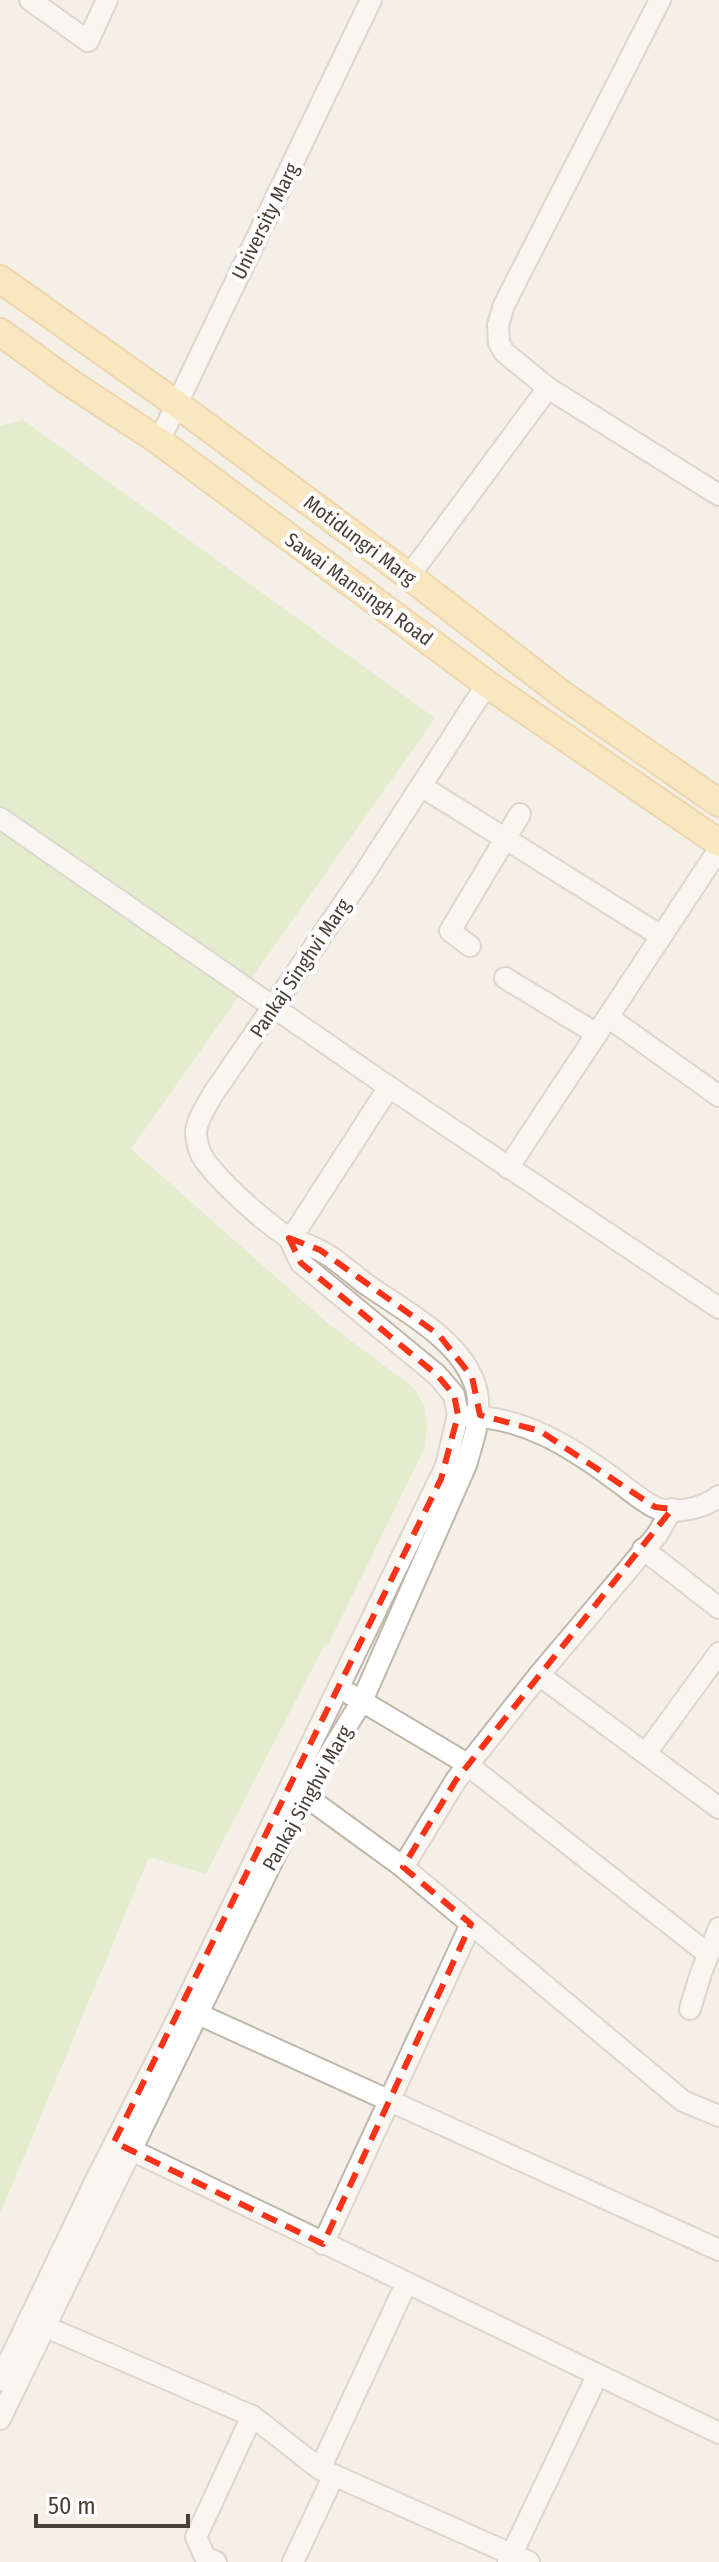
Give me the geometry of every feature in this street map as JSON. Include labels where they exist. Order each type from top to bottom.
[{"type":"main road","name":"Motidungri Marg","points":[[0,279],[178,405],[563,695],[719,803]]},
{"type":"main road","name":"Sawai Mansingh Road","points":[[0,332],[159,441],[487,684],[719,846]]},
{"type":"street","points":[[30,0],[88,41],[107,0]]},
{"type":"street","name":"University Marg","points":[[159,441],[371,0]]},
{"type":"street","points":[[660,0],[504,305],[498,325],[499,343],[504,352],[548,388],[719,495]]},
{"type":"street","points":[[409,576],[548,388]]},
{"type":"street","name":"Pankaj Singhvi Marg","points":[[0,2380],[191,2010],[298,1789],[339,1687],[441,1479],[476,1391],[472,1377],[439,1335],[320,1250],[289,1238],[218,1177],[200,1154],[196,1133],[213,1094],[275,1007],[487,684]]},
{"type":"street","points":[[421,786],[661,936]]},
{"type":"street","points":[[470,946],[450,931],[520,814]]},
{"type":"street","points":[[0,818],[389,1087],[719,1308]]},
{"type":"street","points":[[508,1168],[719,846]]},
{"type":"street","points":[[505,978],[602,1025],[719,1096]]},
{"type":"street","points":[[289,1238],[389,1087]]},
{"type":"street","name":"Pankaj Singhvi Marg","points":[[289,1238],[301,1263],[437,1375],[468,1416],[466,1465],[362,1701],[298,1789]]},
{"type":"street","points":[[468,1416],[498,1418],[540,1431],[570,1447],[655,1507],[691,1509],[719,1496]]},
{"type":"street","points":[[403,1867],[468,1765],[657,1535],[672,1509]]},
{"type":"street","points":[[643,1549],[719,1608]]},
{"type":"street","points":[[646,1753],[719,1653]]},
{"type":"street","points":[[539,1675],[719,1808]]},
{"type":"street","points":[[339,1687],[468,1765],[708,1954]]},
{"type":"street","points":[[298,1789],[403,1867],[683,2101],[719,2116]]},
{"type":"street","points":[[323,2244],[471,1924]]},
{"type":"street","points":[[690,2009],[719,1928]]},
{"type":"street","points":[[191,2010],[719,2250]]},
{"type":"street","points":[[122,2146],[719,2433]]},
{"type":"street","name":"Pankaj Singhvi Marg","points":[[0,2419],[122,2146]]},
{"type":"street","points":[[293,2562],[406,2284]]},
{"type":"street","points":[[44,2326],[252,2416],[327,2472],[516,2559],[597,2376]]},
{"type":"street","points":[[216,2562],[205,2557],[196,2537],[252,2416]]},
{"type":"highlighted area","points":[[289,1238],[320,1250],[439,1335],[472,1377],[480,1415],[540,1431],[655,1507],[672,1509],[456,1780],[403,1867],[471,1924],[323,2244],[114,2142],[441,1479],[458,1415],[454,1395],[437,1375],[301,1263]]},
{"type":"green space","points":[[23,420],[435,718],[131,1149],[330,1325],[414,1388],[424,1406],[427,1426],[425,1447],[328,1645],[325,1644],[206,1874],[149,1857],[0,2214],[0,426]]}]
